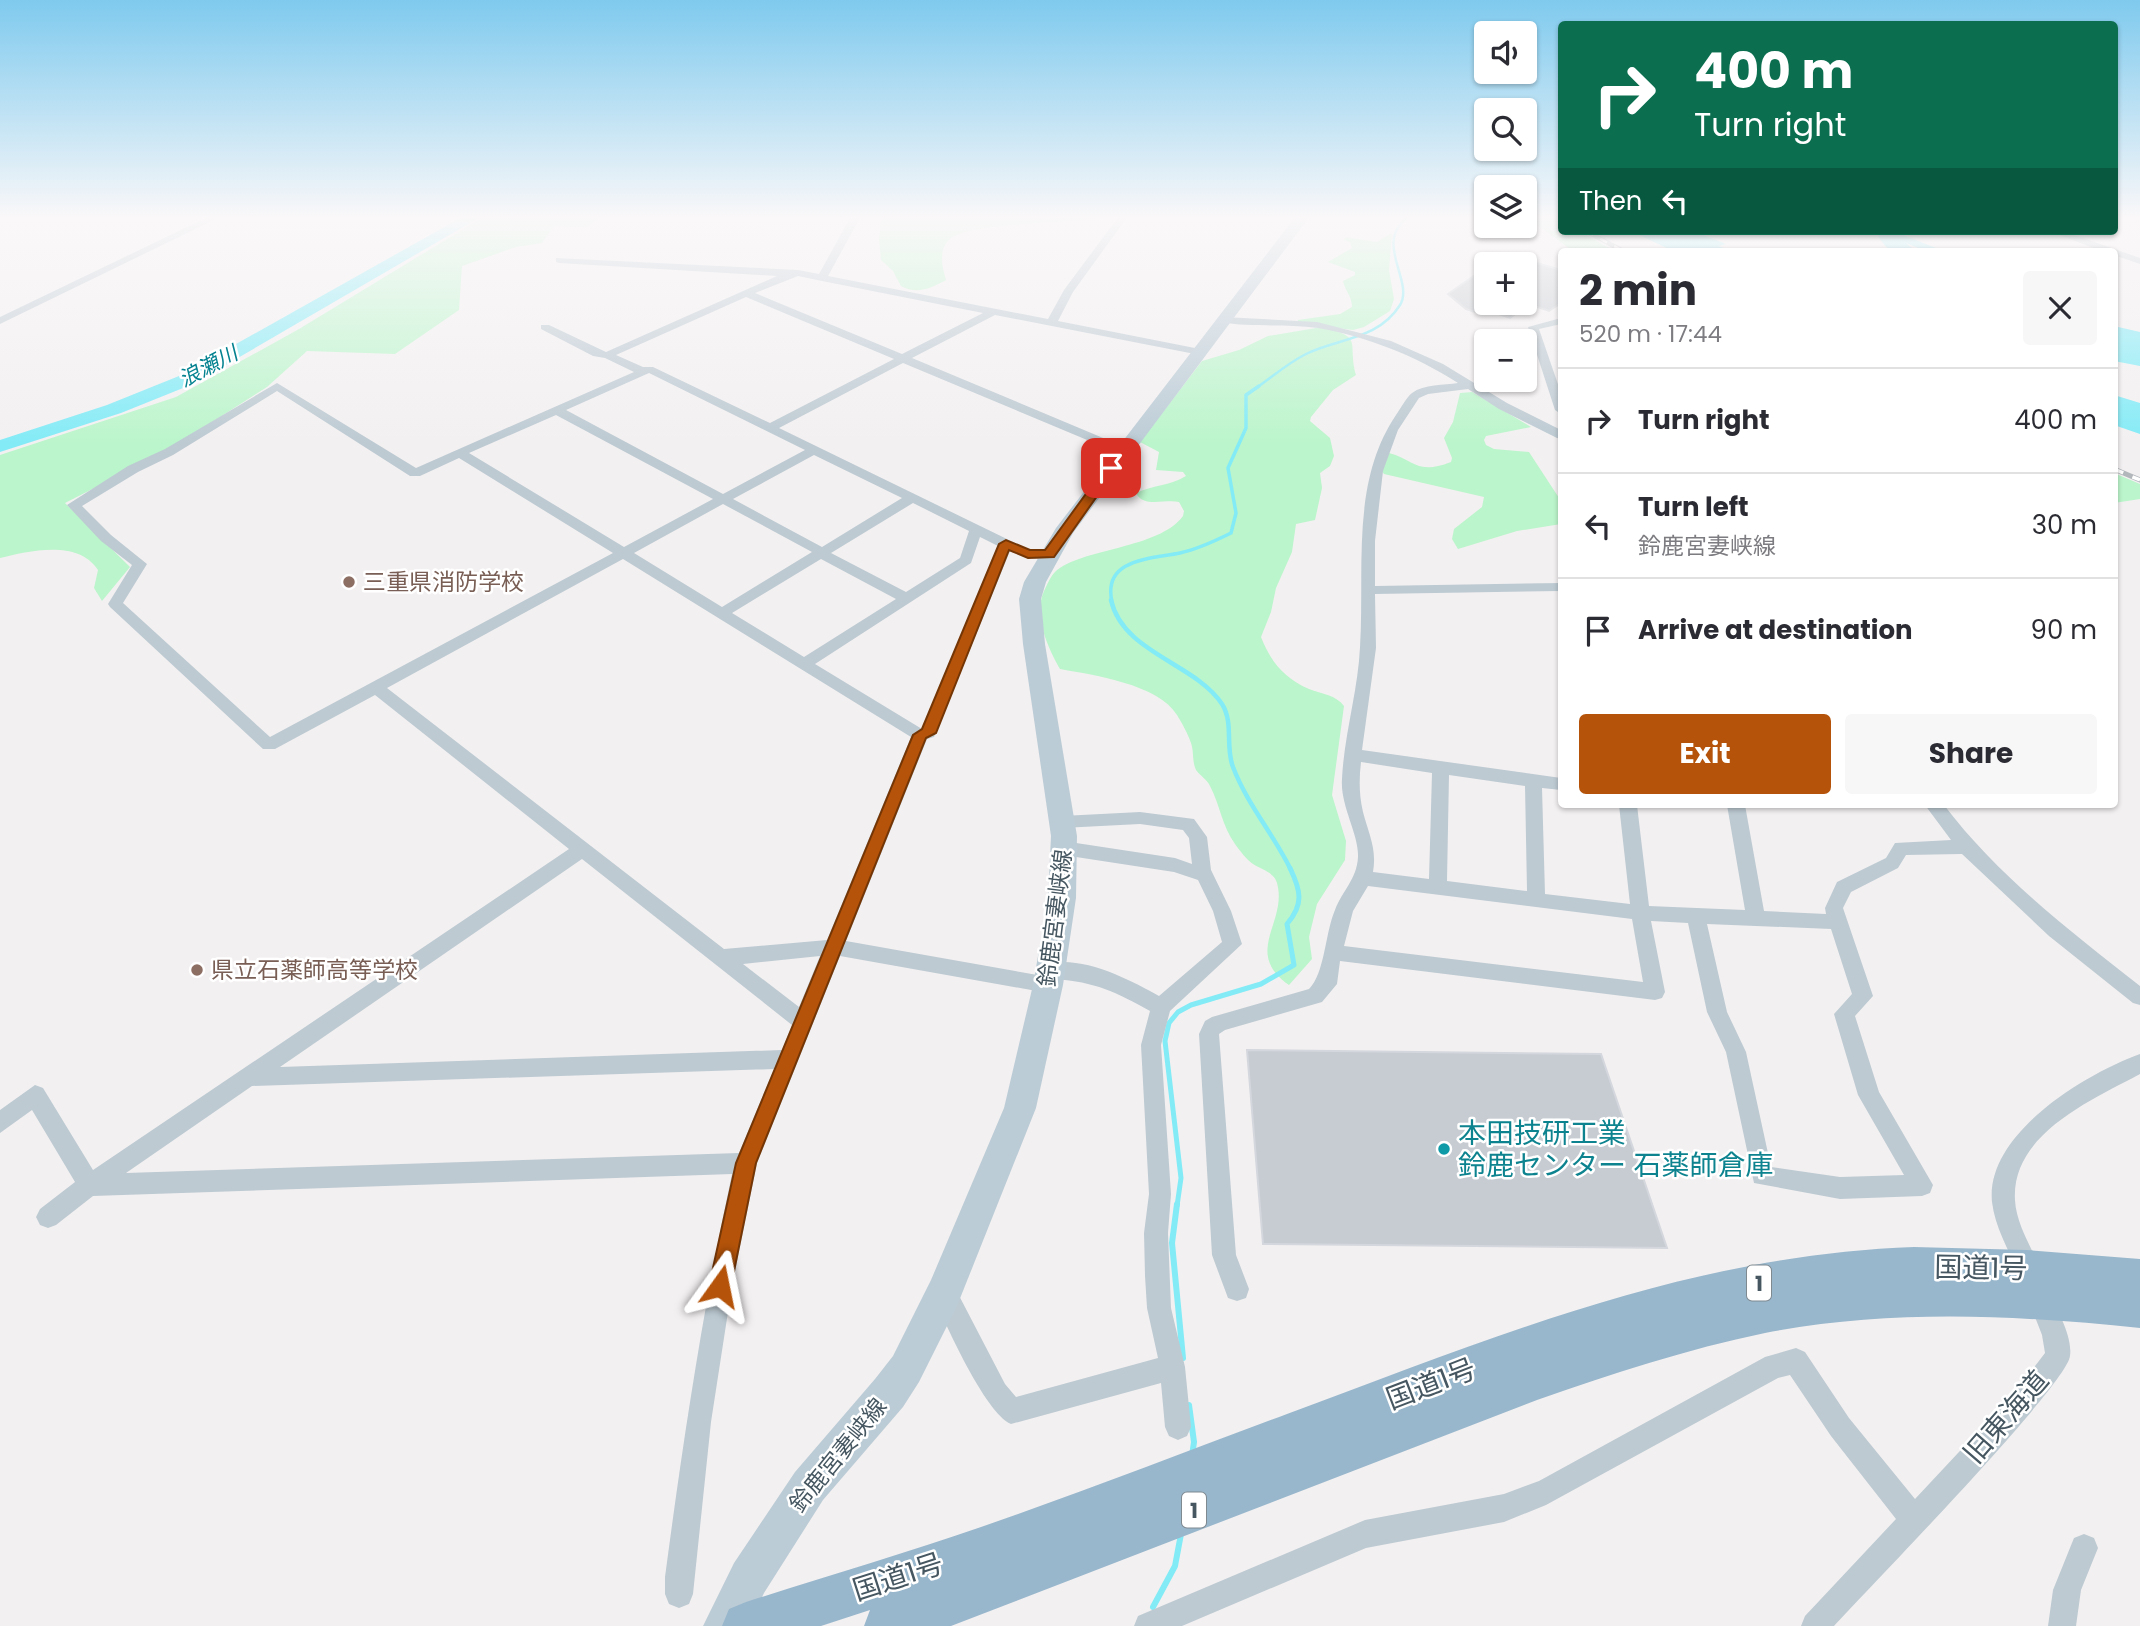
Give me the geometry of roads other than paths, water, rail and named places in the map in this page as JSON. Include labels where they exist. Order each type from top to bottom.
[{"type":"highway","name":"国道1号","points":[[746,1626],[983,1571],[1398,1413],[1588,1326],[1700,1294],[1836,1271],[1965,1266],[2038,1269],[2140,1279]]},
{"type":"highway","name":"国道1号","points":[[1398,1413],[1706,1326],[1770,1312],[1838,1302],[1949,1296],[2061,1298],[2140,1307]]},
{"type":"highway","name":"国道1号","points":[[888,1626],[983,1571]]},
{"type":"main road","name":"鈴鹿宮妻峡線","points":[[725,1626],[748,1578],[809,1486],[906,1369],[943,1293],[1020,1108],[1036,1047],[1062,898],[1062,822],[1031,615],[1030,599],[1035,582],[1049,554],[1245,292]]},
{"type":"street","points":[[0,321],[60,292]]},
{"type":"street","points":[[894,292],[1200,352]]},
{"type":"street","points":[[1051,323],[1068,292]]},
{"type":"street","points":[[607,355],[746,293],[1124,451]]},
{"type":"street","points":[[770,428],[994,311]]},
{"type":"street","points":[[1224,320],[1317,325],[1374,339],[1438,366],[1503,406],[1558,434]]},
{"type":"street","points":[[1558,322],[1533,327],[1558,401]]},
{"type":"street","points":[[545,327],[597,354],[607,355],[642,371]]},
{"type":"street","points":[[814,450],[269,745],[115,604],[140,564],[106,538],[74,505],[133,469],[169,452],[277,386],[415,473],[649,369],[1006,544],[1028,554],[1049,554]]},
{"type":"street","points":[[1237,1289],[1224,1255],[1209,1034],[1212,1027],[1219,1023],[1315,996],[1327,984],[1332,951],[1344,910],[1363,878],[1367,855],[1350,781],[1368,648],[1368,541],[1377,471],[1392,430],[1418,393],[1471,385]]},
{"type":"street","points":[[557,410],[906,598]]},
{"type":"street","points":[[460,453],[920,735],[928,733],[1006,544]]},
{"type":"street","points":[[721,614],[912,498]]},
{"type":"street","points":[[804,664],[966,560],[976,529]]},
{"type":"street","points":[[1367,590],[1558,587]]},
{"type":"street","points":[[375,687],[803,1022]]},
{"type":"street","points":[[679,1594],[703,1395],[720,1286],[746,1163],[920,735]]},
{"type":"street","points":[[1354,755],[1558,784]]},
{"type":"street","points":[[1438,886],[1441,768]]},
{"type":"street","points":[[1533,781],[1536,899]]},
{"type":"street","points":[[1332,951],[1655,992],[1640,913],[1628,808]]},
{"type":"street","points":[[1737,808],[1756,919]]},
{"type":"street","points":[[1936,808],[1966,847],[2056,931],[2140,997]]},
{"type":"street","points":[[1062,822],[1140,818],[1175,820],[1188,824],[1198,837],[1204,875],[1222,911],[1231,944],[1161,1007],[1151,1045],[1160,1194],[1156,1233],[1159,1308],[1172,1367],[1178,1427]]},
{"type":"street","points":[[1696,917],[1717,1012],[1736,1052],[1762,1176],[1840,1188],[1922,1185],[1869,1095],[1844,1014],[1863,996],[1834,908],[1844,887],[1892,863],[1900,848],[1966,847]]},
{"type":"street","points":[[1063,848],[1175,865],[1204,875]]},
{"type":"street","points":[[48,1217],[246,1077],[580,850]]},
{"type":"street","points":[[1363,878],[1640,913],[1838,922]]},
{"type":"street","points":[[718,958],[835,947],[1049,978],[1084,973],[1118,983],[1161,1007]]},
{"type":"street","points":[[246,1077],[787,1059]]},
{"type":"street","name":"旧東海道","points":[[1815,1626],[2033,1389],[2058,1356],[2054,1335],[2003,1200],[2008,1165],[2031,1131],[2058,1111],[2140,1063]]},
{"type":"street","points":[[0,1123],[36,1095],[90,1185]]},
{"type":"street","points":[[90,1185],[746,1163]]},
{"type":"street","points":[[943,1293],[996,1393],[1011,1410],[1172,1367]]},
{"type":"street","points":[[1148,1626],[1364,1534],[1504,1508],[1546,1492],[1774,1366],[1796,1361],[1868,1465],[1914,1521]]},
{"type":"street","points":[[2063,1626],[2067,1590],[2084,1548]]},
{"type":"water","points":[[2118,327],[2140,332],[2140,366],[2118,362]]},
{"type":"water","points":[[2118,396],[2140,403],[2140,434],[2118,426]]},
{"type":"waterway","name":"浪瀬川","points":[[0,446],[114,409],[186,380],[341,292]]},
{"type":"waterway","points":[[1256,388],[1306,354],[1357,337],[1381,325],[1400,305],[1403,292]]},
{"type":"waterway","points":[[1112,602],[1111,588],[1114,577],[1132,563],[1180,553],[1231,533],[1236,513],[1228,468],[1246,428],[1246,395],[1259,386]]},
{"type":"waterway","points":[[1111,600],[1118,618],[1130,633],[1195,678],[1222,704],[1228,719],[1233,767],[1290,869]]},
{"type":"waterway","points":[[1177,1206],[1181,1178],[1165,1041],[1169,1023],[1178,1012],[1191,1005],[1261,984],[1294,965],[1287,924],[1296,910],[1299,897],[1290,869]]},
{"type":"waterway","points":[[1177,1204],[1172,1243],[1183,1358]]},
{"type":"waterway","points":[[1189,1405],[1194,1442],[1192,1456]]},
{"type":"waterway","points":[[1153,1607],[1175,1566],[1181,1534]]},
{"type":"railway","points":[[2118,471],[2140,480]]},
{"type":"place","name":"三重県消防学校","points":[[349,582]]},
{"type":"place","name":"県立石薬師高等学校","points":[[197,970]]},
{"type":"place","name":"本田技研工業 鈴鹿センター 石薬師倉庫","points":[[1444,1149]]}]
